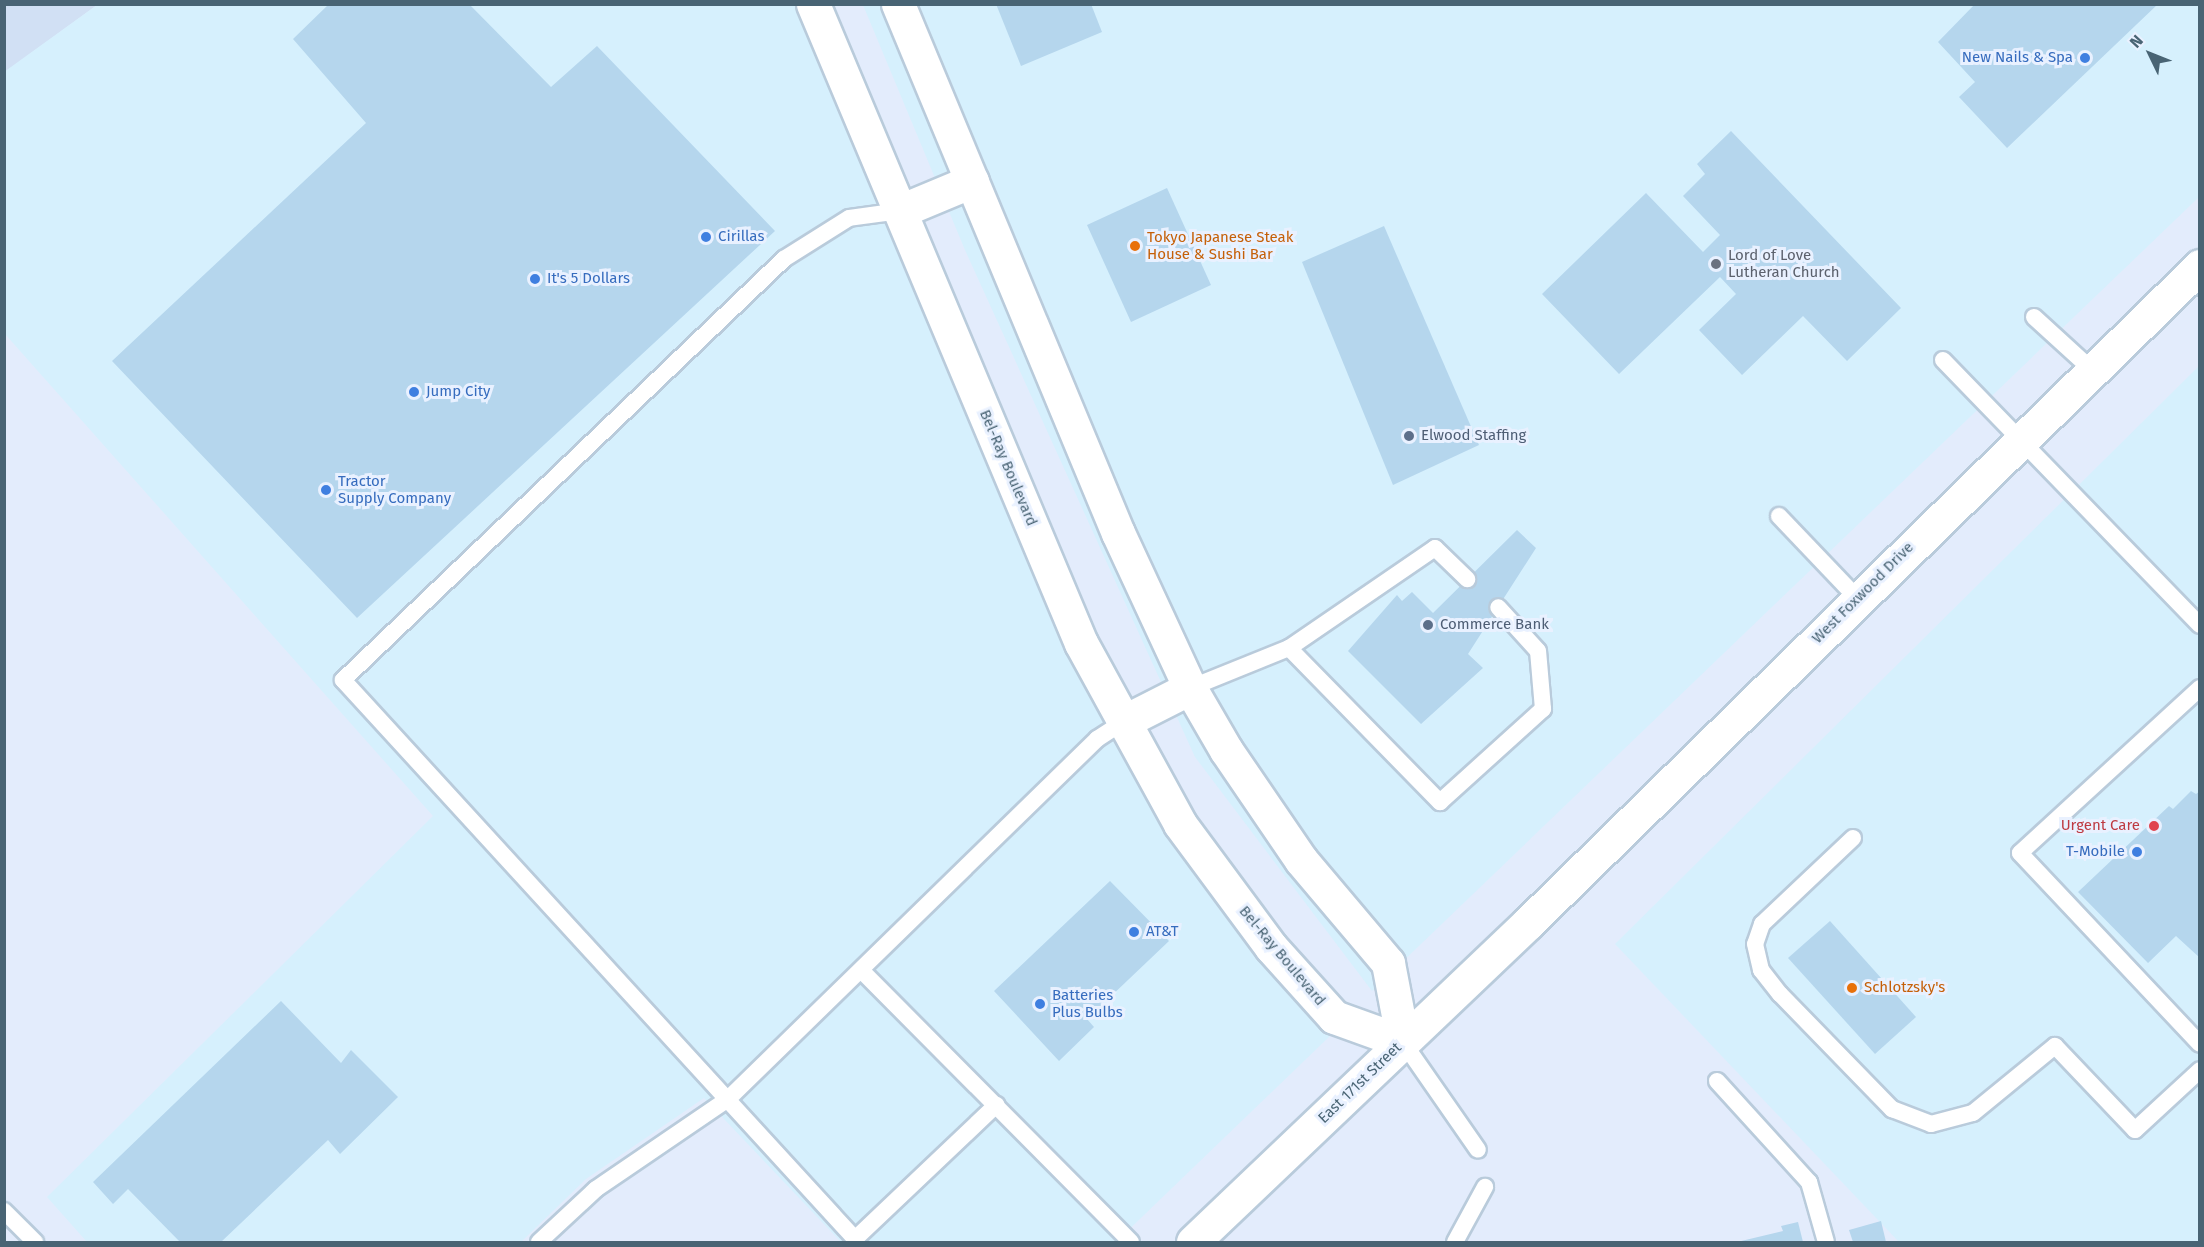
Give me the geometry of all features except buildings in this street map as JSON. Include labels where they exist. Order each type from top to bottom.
[{"type":"street","name":"Bel-Ray Boulevard","points":[[813,4],[1081,643],[1180,824],[1271,947],[1334,1017],[1403,1042]]},
{"type":"street","points":[[898,4],[1118,533],[1190,688],[1301,860],[1388,963],[1403,1042]]},
{"type":"street","points":[[900,211],[972,181]]},
{"type":"street","name":"West Foxwood Drive","points":[[1528,923],[1857,598],[2199,266]]},
{"type":"street","points":[[1123,722],[1190,688]]},
{"type":"street","name":"East 171st Street","points":[[1194,1242],[1528,923]]},
{"type":"lane","points":[[900,211],[849,218],[784,259],[343,680],[857,1241],[996,1105]]},
{"type":"lane","points":[[2034,317],[2091,369]]},
{"type":"lane","points":[[1942,360],[2199,625]]},
{"type":"lane","points":[[1779,516],[1857,598]]},
{"type":"lane","points":[[1190,688],[1289,648],[1435,548],[1467,579]]},
{"type":"lane","points":[[1289,648],[1440,802],[1543,710],[1538,651],[1498,607]]},
{"type":"lane","points":[[2199,688],[2020,853],[2199,1044]]},
{"type":"lane","points":[[539,1242],[596,1189],[728,1099],[1097,740],[1123,722]]},
{"type":"lane","points":[[1853,838],[1762,924],[1755,945],[1761,970],[1780,994],[1892,1109],[1931,1124],[1973,1113],[2055,1046],[2135,1130],[2199,1070]]},
{"type":"lane","points":[[861,970],[1131,1242]]},
{"type":"lane","points":[[1403,1042],[1478,1150]]},
{"type":"lane","points":[[1717,1081],[1809,1182],[1826,1242]]},
{"type":"lane","points":[[1455,1242],[1485,1187]]},
{"type":"lane","points":[[4,1211],[34,1242]]},
{"type":"shaded area","points":[[5,5],[97,5],[5,72]]},
{"type":"shaded area","points":[[97,5],[799,5],[1059,631],[1191,868],[1331,1035],[1116,1242],[841,1242],[704,1098],[586,1179],[521,1242],[87,1242],[47,1197],[433,816],[5,334],[4,72]]},
{"type":"shaded area","points":[[863,5],[2199,5],[2199,197],[1372,991],[1195,757],[965,250]]},
{"type":"shaded area","points":[[2199,366],[2199,1242],[1899,1242],[1615,944]]},
{"type":"place","name":"New Nails & Spa","points":[[2085,58]]},
{"type":"place","name":"Cirillas","points":[[706,237]]},
{"type":"place","name":"Tokyo Japanese Steak House & Sushi Bar","points":[[1135,246]]},
{"type":"place","name":"Lord of Love Lutheran Church","points":[[1716,264]]},
{"type":"place","name":"It's 5 Dollars","points":[[535,279]]},
{"type":"place","name":"Jump City","points":[[414,392]]},
{"type":"place","name":"Elwood Staffing","points":[[1409,436]]},
{"type":"place","name":"Tractor Supply Company","points":[[326,490]]},
{"type":"place","name":"Commerce Bank","points":[[1428,625]]},
{"type":"place","name":"Urgent Care","points":[[2154,826]]},
{"type":"place","name":"T-Mobile","points":[[2137,852]]},
{"type":"place","name":"AT&T","points":[[1134,932]]},
{"type":"place","name":"Schlotzsky's","points":[[1852,988]]},
{"type":"place","name":"Batteries Plus Bulbs","points":[[1040,1004]]}]
